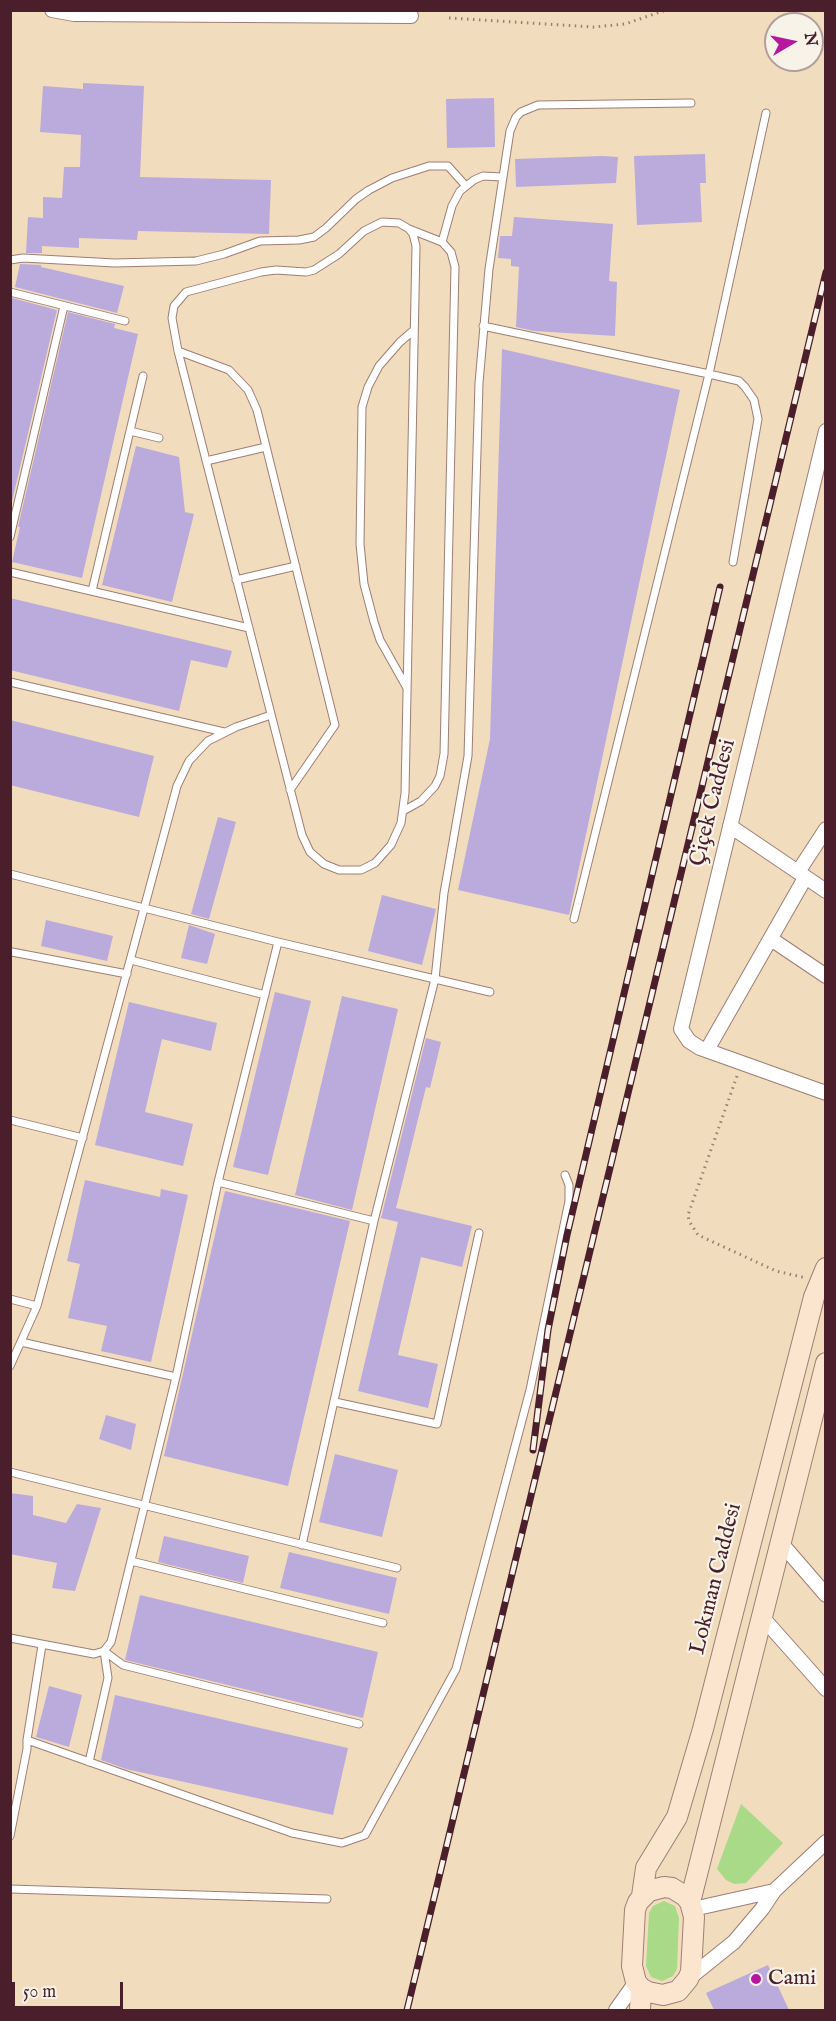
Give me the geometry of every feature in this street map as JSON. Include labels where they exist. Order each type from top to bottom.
[{"type":"street","points":[[52,10],[411,16]]},
{"type":"street","name":"Çiçek Caddesi","points":[[825,431],[822,455],[681,1029],[689,1041],[707,1050],[825,1093]]},
{"type":"street","points":[[730,826],[825,891]]},
{"type":"street","points":[[707,1050],[771,939],[825,829]]},
{"type":"street","points":[[771,939],[825,976]]},
{"type":"street","name":"Lokman Caddesi","points":[[642,1896],[646,1868],[677,1817],[700,1740],[822,1274]]},
{"type":"street","points":[[674,2010],[691,1971],[691,1906],[824,1373]]},
{"type":"street","points":[[781,1543],[825,1595]]},
{"type":"street","points":[[762,1617],[825,1689]]},
{"type":"street","points":[[639,1985],[648,1992],[671,1994],[734,1942],[774,1891],[825,1842]]},
{"type":"street","points":[[640,2010],[639,1985],[632,1966],[635,1910],[642,1896],[649,1891],[664,1887],[679,1891],[691,1906]]},
{"type":"street","points":[[691,1906],[774,1891]]},
{"type":"street","points":[[616,2010],[639,1985]]},
{"type":"lane","points":[[302,1545],[374,1221],[435,979],[444,893],[468,756],[477,440],[483,326],[502,177],[513,124],[521,112],[532,106],[691,103]]},
{"type":"lane","points":[[574,919],[709,374],[766,112]]},
{"type":"lane","points":[[10,260],[23,258],[115,263],[196,261],[260,241],[299,240],[314,237],[369,190],[392,178],[429,166],[448,166],[465,185]]},
{"type":"lane","points":[[442,242],[455,198],[465,185],[483,176],[502,177]]},
{"type":"lane","points":[[403,812],[421,801],[435,786],[440,776],[444,754],[455,267],[451,252],[442,242],[399,223],[382,222],[364,231],[339,254],[314,270],[261,272],[186,292],[177,300],[172,312],[178,351],[302,835],[310,852],[324,864],[339,870],[361,870],[381,858],[397,835],[403,812],[416,246],[409,229]]},
{"type":"lane","points":[[10,292],[125,321]]},
{"type":"lane","points":[[10,537],[64,306]]},
{"type":"lane","points":[[483,326],[739,381],[754,400],[758,419],[733,562]]},
{"type":"lane","points":[[407,688],[380,640],[364,584],[360,544],[362,407],[368,387],[379,366],[414,330]]},
{"type":"lane","points":[[178,351],[229,370],[242,382],[257,410],[335,724],[290,790]]},
{"type":"lane","points":[[92,591],[143,376]]},
{"type":"lane","points":[[130,431],[159,438]]},
{"type":"lane","points":[[206,461],[266,447]]},
{"type":"lane","points":[[236,580],[296,566]]},
{"type":"lane","points":[[10,572],[249,628]]},
{"type":"lane","points":[[10,682],[225,732]]},
{"type":"lane","points":[[10,1366],[38,1306],[182,773],[201,747],[225,732],[271,715]]},
{"type":"lane","points":[[10,874],[278,942],[490,992]]},
{"type":"lane","points":[[10,1638],[94,1654],[104,1651],[111,1642],[176,1377],[218,1182],[278,942]]},
{"type":"lane","points":[[12,952],[127,974]]},
{"type":"lane","points":[[131,960],[265,995]]},
{"type":"lane","points":[[10,1120],[83,1138]]},
{"type":"lane","points":[[27,1740],[292,1833],[342,1843],[365,1835],[456,1669],[530,1390],[569,1201],[570,1193],[565,1175]]},
{"type":"lane","points":[[218,1182],[374,1221]]},
{"type":"lane","points":[[335,1402],[437,1424],[479,1233]]},
{"type":"lane","points":[[10,1299],[38,1306]]},
{"type":"lane","points":[[21,1342],[176,1377]]},
{"type":"lane","points":[[10,1472],[397,1568]]},
{"type":"lane","points":[[131,1561],[383,1623]]},
{"type":"lane","points":[[10,1836],[27,1749],[42,1645]]},
{"type":"lane","points":[[89,1762],[108,1678],[104,1651]]},
{"type":"lane","points":[[104,1651],[123,1665],[359,1724]]},
{"type":"lane","points":[[10,1889],[327,1899]]},
{"type":"path","points":[[449,18],[594,27],[632,22],[666,10]]},
{"type":"path","points":[[742,1063],[688,1215],[691,1226],[698,1235],[776,1270],[822,1274]]},
{"type":"green space","points":[[741,1804],[783,1843],[746,1883],[734,1884],[726,1880],[717,1869]]},
{"type":"green space","points":[[664,1901],[675,1906],[679,1918],[677,1969],[673,1976],[662,1981],[651,1977],[646,1966],[649,1913],[653,1906]]},
{"type":"building","points":[[83,83],[144,86],[140,177],[271,180],[269,234],[138,231],[137,240],[79,238],[79,248],[42,246],[42,253],[26,253],[28,217],[43,218],[43,197],[62,198],[64,167],[80,167],[81,135],[40,132],[43,86],[83,89]]},
{"type":"building","points":[[494,98],[495,147],[447,148],[446,99]]},
{"type":"building","points":[[705,154],[706,183],[700,183],[702,222],[637,225],[634,156]]},
{"type":"building","points":[[618,157],[616,183],[516,187],[515,159]]},
{"type":"building","points":[[514,217],[613,224],[609,281],[617,282],[615,336],[534,331],[516,327],[519,267],[511,266],[511,259],[498,258],[500,236],[512,236]]},
{"type":"building","points":[[20,264],[41,265],[41,267],[124,286],[117,313],[15,287]]},
{"type":"building","points":[[12,298],[57,310],[10,510],[10,307]]},
{"type":"building","points":[[68,312],[115,324],[114,328],[138,334],[82,578],[12,562]]},
{"type":"building","points":[[502,349],[680,390],[569,915],[458,890],[490,739]]},
{"type":"building","points":[[136,446],[179,457],[185,512],[194,514],[172,602],[102,585]]},
{"type":"building","points":[[10,598],[232,651],[227,668],[191,660],[179,711],[10,670]]},
{"type":"building","points":[[10,720],[154,756],[139,817],[10,785]]},
{"type":"building","points":[[218,817],[236,822],[209,919],[191,914]]},
{"type":"building","points":[[382,895],[436,909],[422,965],[368,951]]},
{"type":"building","points":[[46,920],[113,936],[107,961],[41,946]]},
{"type":"building","points":[[189,925],[215,934],[207,964],[181,958]]},
{"type":"building","points":[[275,992],[311,1001],[268,1175],[233,1167]]},
{"type":"building","points":[[342,996],[398,1009],[352,1210],[295,1195]]},
{"type":"building","points":[[129,1002],[217,1023],[211,1051],[162,1039],[145,1112],[193,1124],[183,1166],[95,1145]]},
{"type":"building","points":[[426,1038],[441,1042],[430,1088],[426,1087],[396,1208],[472,1226],[462,1267],[421,1257],[398,1355],[438,1364],[428,1408],[358,1391],[398,1222],[381,1218]]},
{"type":"building","points":[[85,1180],[160,1197],[161,1189],[188,1195],[151,1362],[101,1351],[107,1326],[68,1318],[80,1264],[67,1261]]},
{"type":"building","points":[[225,1191],[350,1221],[288,1486],[164,1456]]},
{"type":"building","points":[[106,1415],[136,1424],[131,1450],[99,1439]]},
{"type":"building","points":[[335,1454],[398,1470],[382,1537],[319,1522]]},
{"type":"building","points":[[10,1493],[33,1496],[33,1515],[66,1523],[77,1504],[101,1508],[75,1591],[52,1588],[57,1563],[10,1554]]},
{"type":"building","points":[[164,1536],[249,1556],[243,1583],[158,1562]]},
{"type":"building","points":[[289,1552],[397,1578],[389,1614],[280,1588]]},
{"type":"building","points":[[140,1595],[378,1652],[363,1718],[125,1660]]},
{"type":"building","points":[[49,1686],[82,1695],[69,1747],[36,1737]]},
{"type":"building","points":[[115,1695],[348,1748],[333,1815],[126,1769],[101,1760]]},
{"type":"building","name":"Cami","points":[[768,1965],[789,2010],[714,2010],[706,1993]]},
{"type":"railway","points":[[407,2010],[826,272]]},
{"type":"railway","points":[[533,1450],[548,1330],[567,1235],[720,587]]},
{"type":"place","name":"Cami","points":[[756,1979]]}]
